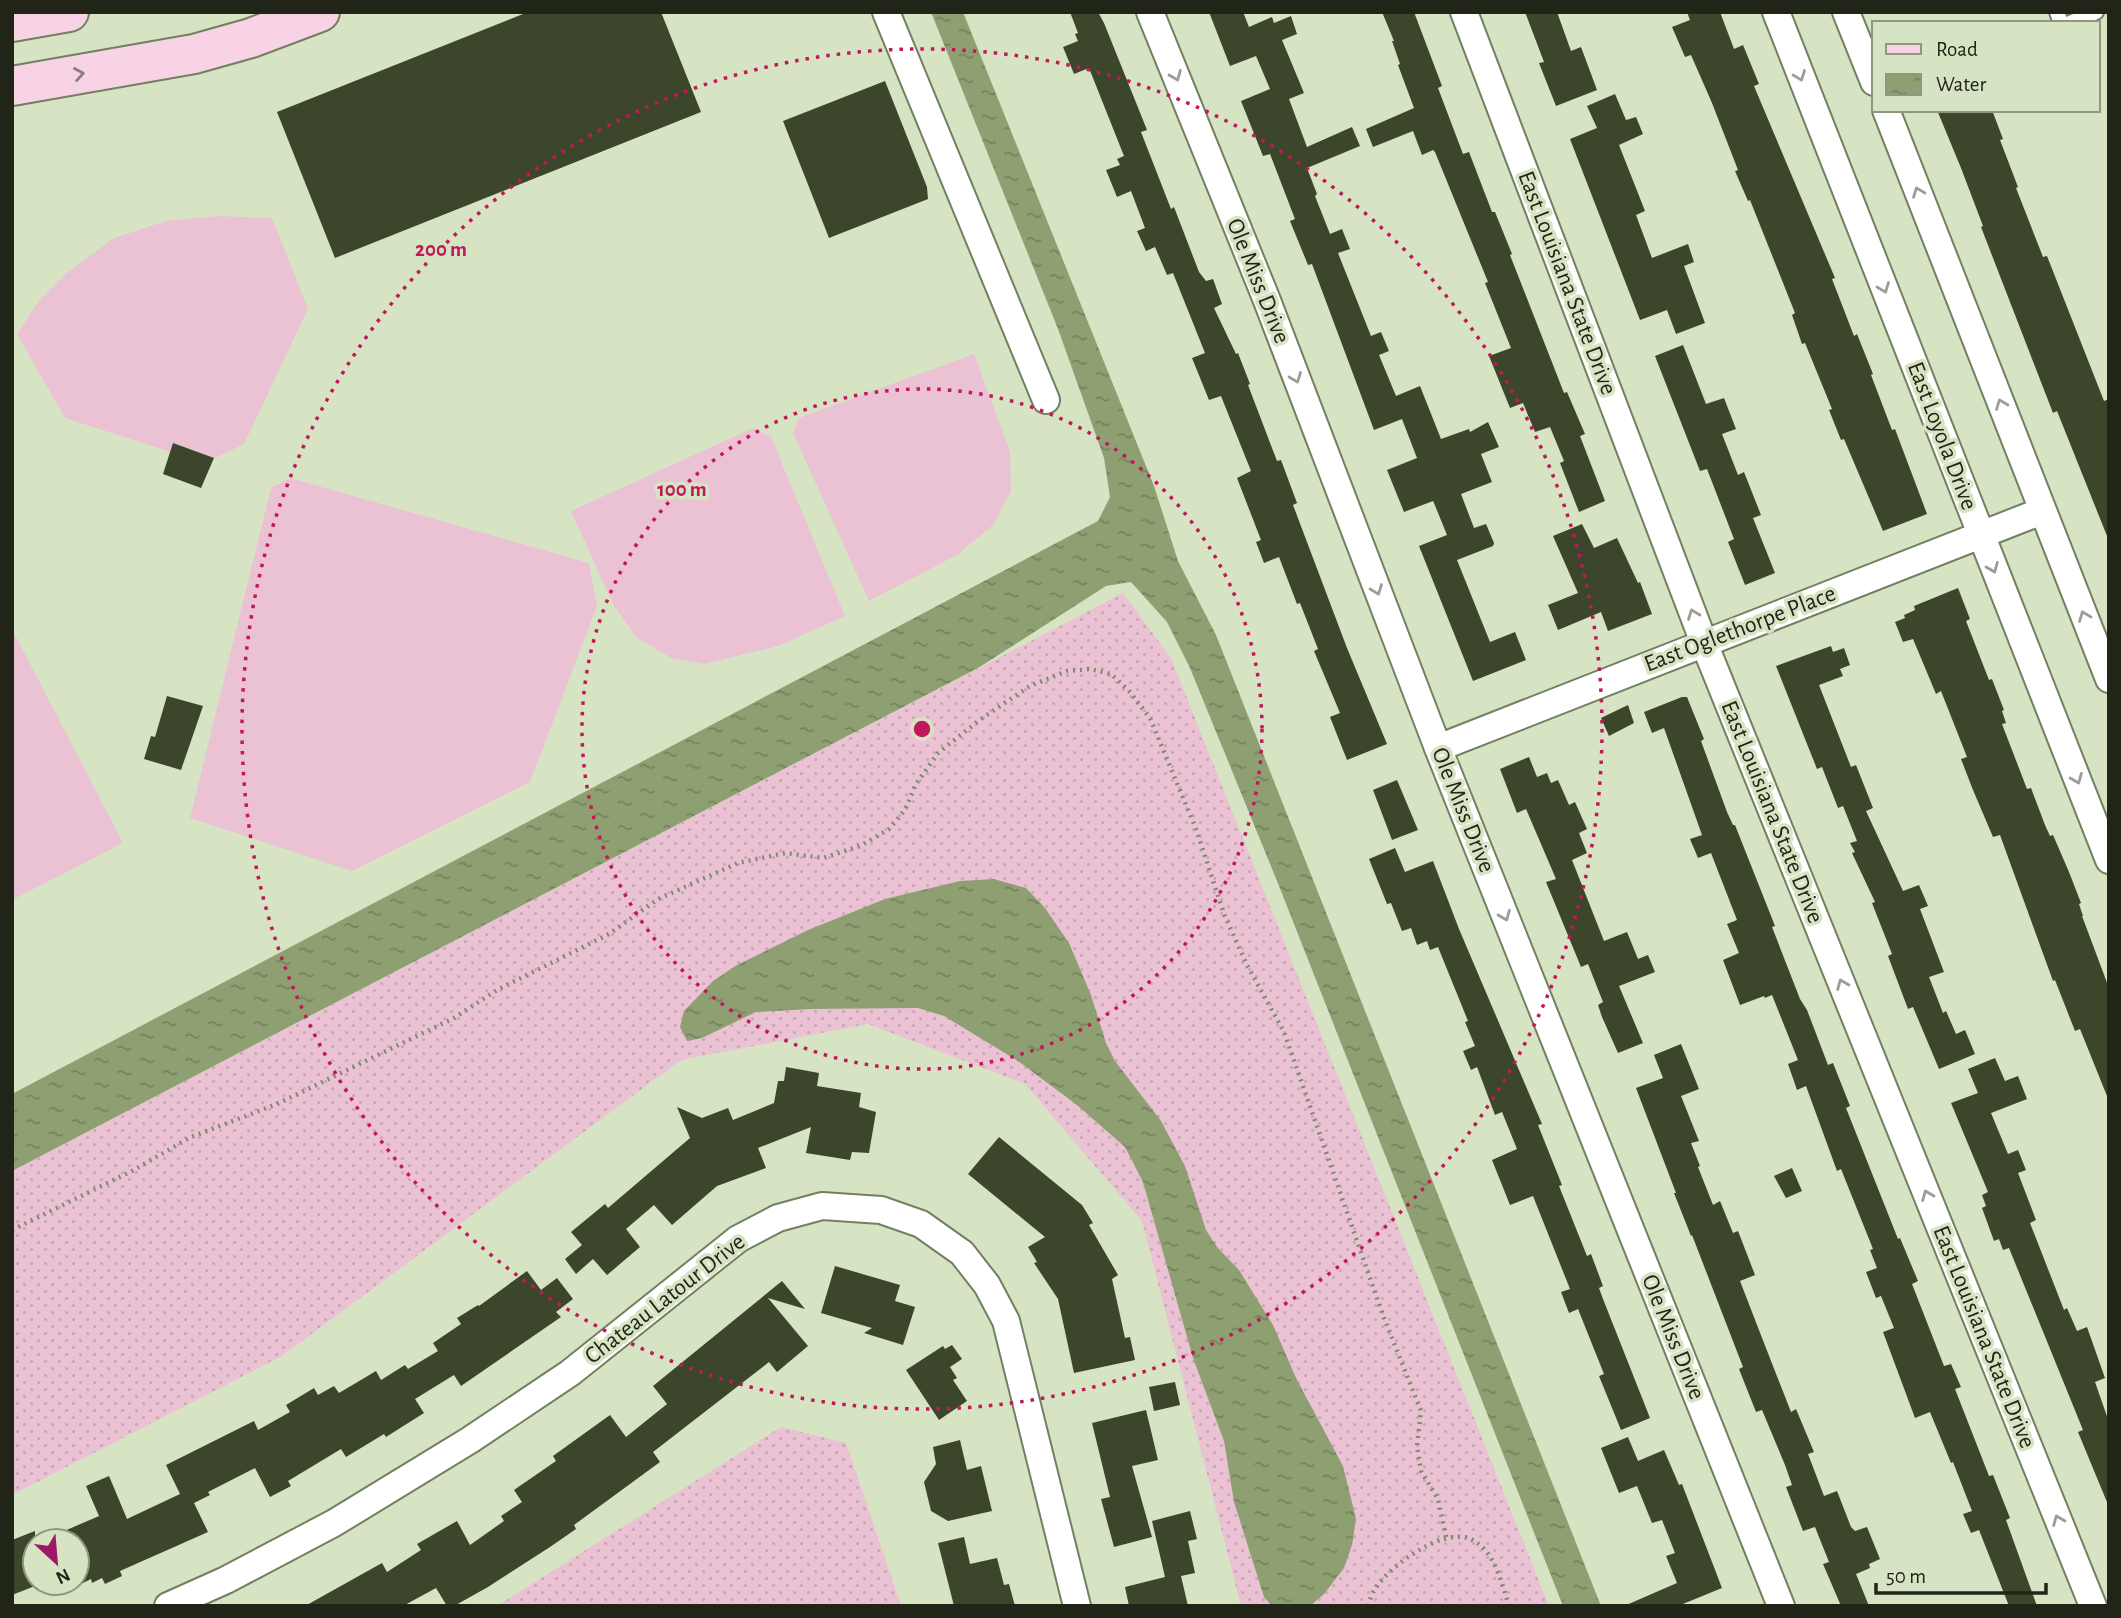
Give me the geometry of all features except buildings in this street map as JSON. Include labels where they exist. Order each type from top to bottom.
[{"type":"main road","points":[[12,22],[69,12]]},
{"type":"main road","points":[[12,86],[194,54],[251,38],[315,13]]},
{"type":"street","points":[[886,12],[1046,400]]},
{"type":"street","name":"Ole Miss Drive","points":[[1150,12],[1266,298],[1438,748],[1781,1606]]},
{"type":"street","name":"East Louisiana State Drive","points":[[1464,12],[1704,643],[2093,1606]]},
{"type":"street","name":"East Loyola Drive","points":[[1776,12],[2109,860]]},
{"type":"street","points":[[1846,12],[1872,77]]},
{"type":"street","points":[[1887,112],[2109,680]]},
{"type":"street","name":"East Oglethorpe Place","points":[[1438,748],[2042,510]]},
{"type":"street","name":"Chateau Latour Drive","points":[[168,1606],[226,1580],[334,1523],[459,1447],[570,1373],[738,1239],[778,1218],[822,1206],[881,1210],[920,1224],[962,1252],[987,1285],[1006,1321],[1077,1606]]},
{"type":"lane","points":[[2075,21],[2096,12]]},
{"type":"path","points":[[12,1230],[132,1171],[191,1137],[277,1104],[454,1018],[496,989],[608,934],[658,899],[738,863],[785,853],[823,858],[860,846],[890,829],[905,810],[916,784],[938,753],[981,719],[1030,686],[1067,671],[1090,669],[1111,674],[1129,691],[1150,718],[1196,829],[1224,914],[1247,965],[1284,1032],[1384,1318],[1421,1412],[1416,1446],[1422,1471],[1438,1499],[1446,1537]]},
{"type":"path","points":[[1368,1606],[1374,1589],[1403,1561],[1426,1545],[1446,1537],[1468,1538],[1484,1549],[1500,1575],[1509,1606]]},
{"type":"shaded area","points":[[218,216],[272,218],[308,309],[244,444],[205,463],[65,418],[17,334],[39,301],[66,274],[114,238],[166,221]]},
{"type":"shaded area","points":[[974,354],[1010,452],[1011,491],[993,525],[957,555],[869,601],[793,433],[799,418]]},
{"type":"shaded area","points":[[753,428],[771,437],[845,616],[778,646],[704,664],[671,658],[636,637],[613,604],[571,511]]},
{"type":"shaded area","points":[[290,478],[589,563],[597,606],[530,782],[352,871],[190,818],[271,488]]},
{"type":"shaded area","points":[[1123,593],[1171,658],[1549,1606],[1241,1606],[1142,1221],[1025,1084],[868,1024],[681,1060],[282,1356],[12,1495],[12,1171]]},
{"type":"shaded area","points":[[12,629],[123,843],[12,900]]},
{"type":"shaded area","points":[[781,1427],[846,1443],[901,1606],[497,1606]]},
{"type":"water","points":[[931,12],[963,12],[1154,486],[1178,561],[1216,635],[1601,1606],[1563,1606],[1279,886],[1190,668],[1167,622],[1131,582],[1106,586],[978,668],[12,1171],[12,1094],[1098,521],[1110,497],[1104,458],[1058,329]]},
{"type":"water","points":[[994,879],[1026,888],[1045,908],[1069,943],[1115,1061],[1161,1121],[1185,1166],[1206,1230],[1217,1247],[1239,1270],[1273,1325],[1297,1380],[1343,1466],[1356,1519],[1352,1545],[1344,1568],[1324,1594],[1310,1606],[1272,1606],[1264,1597],[1234,1502],[1224,1441],[1193,1358],[1143,1182],[1125,1147],[1077,1105],[1018,1061],[944,1016],[918,1008],[756,1012],[702,1038],[687,1041],[680,1027],[684,1011],[713,981],[737,965],[808,930],[885,899],[960,881]]}]
